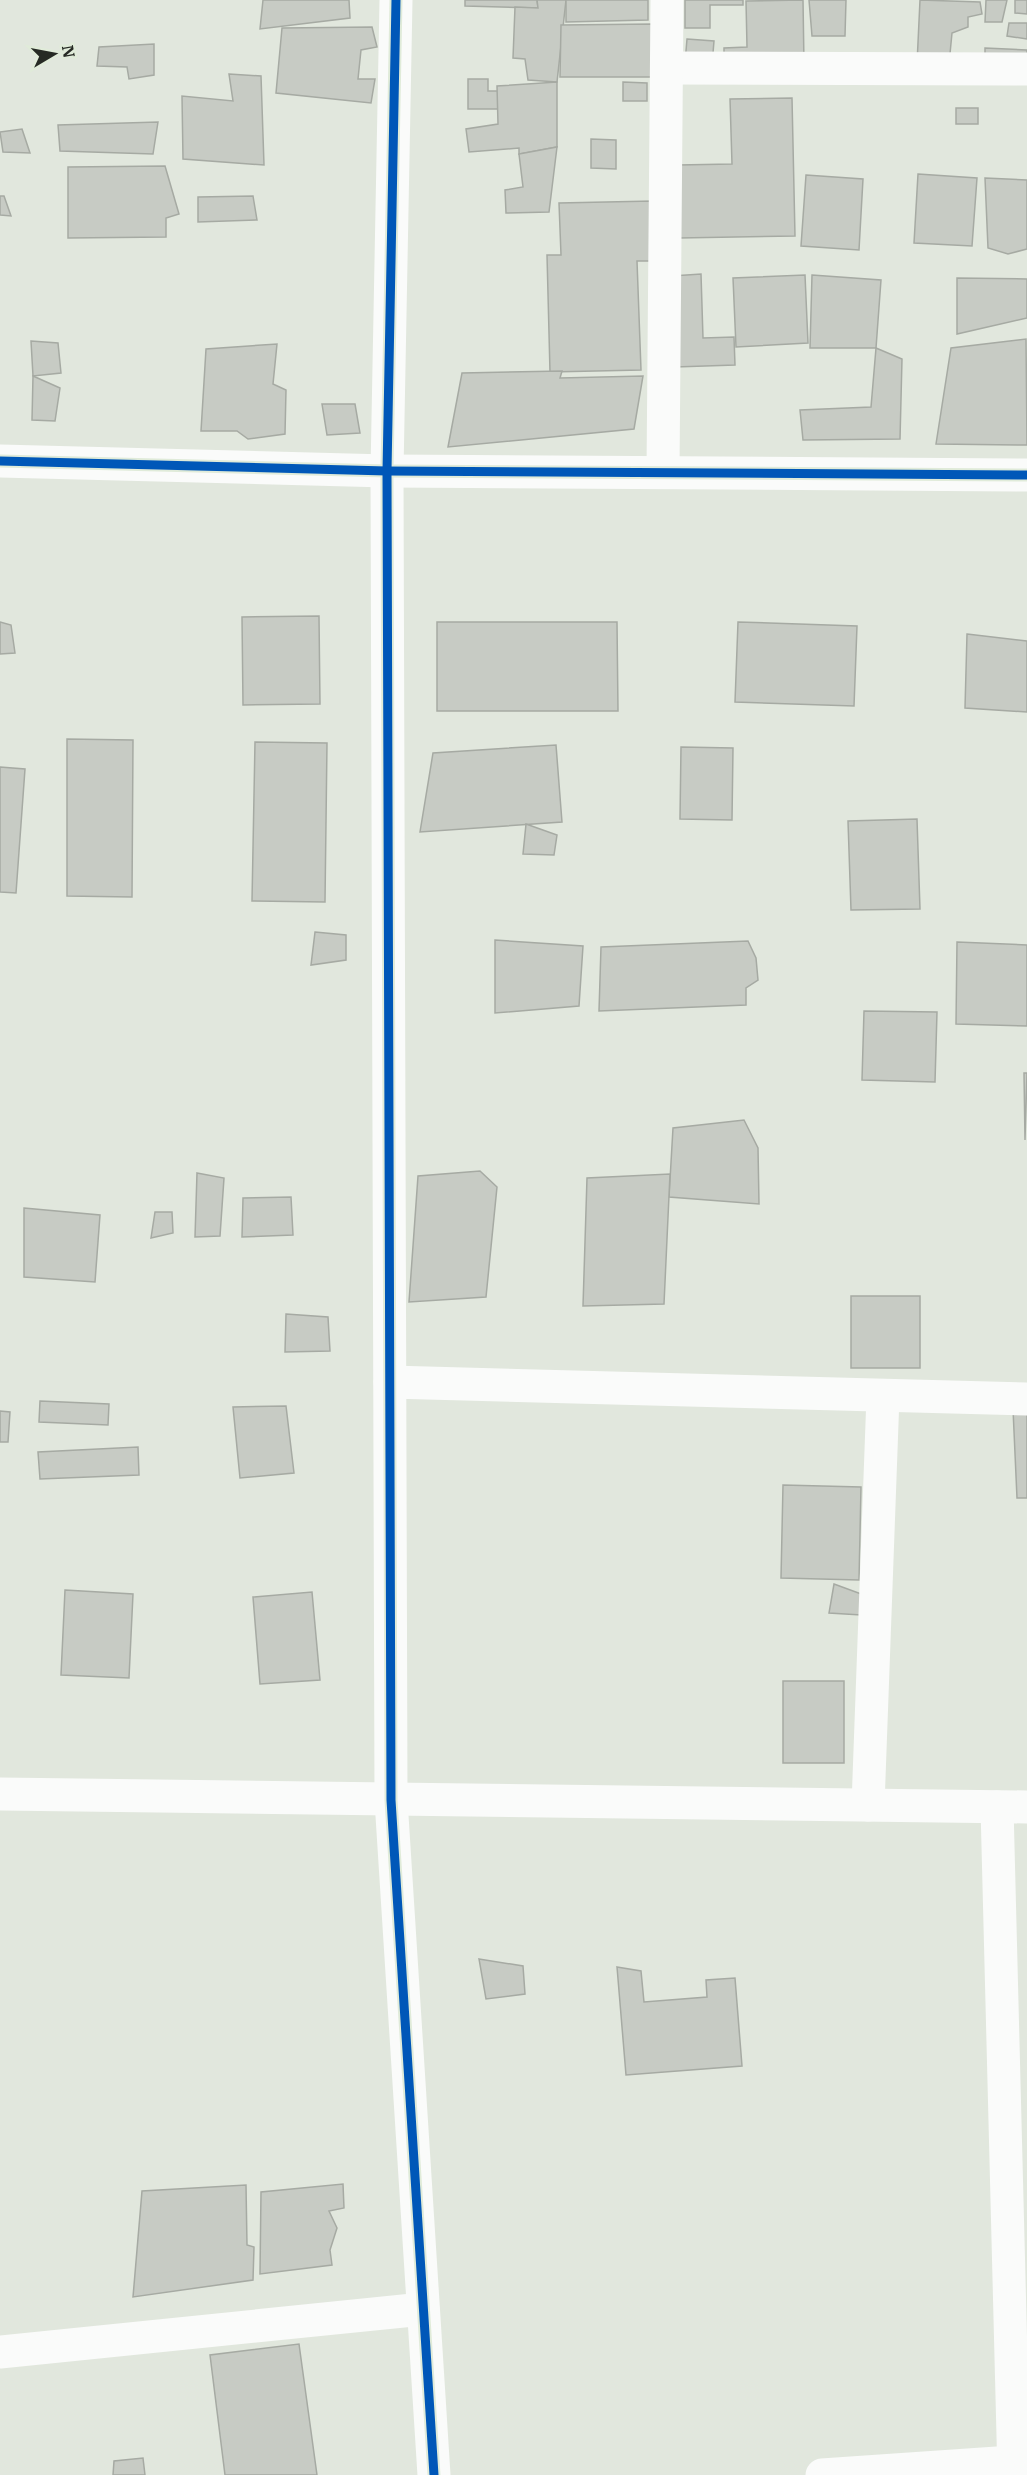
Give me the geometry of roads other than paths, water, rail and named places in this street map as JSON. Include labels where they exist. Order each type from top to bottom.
[{"type":"street","points":[[396,0],[387,471],[391,1800],[434,2475]]},
{"type":"street","points":[[663,472],[667,0]]},
{"type":"street","points":[[667,68],[1027,69]]},
{"type":"street","points":[[0,461],[387,471],[1027,475]]},
{"type":"street","points":[[390,1382],[1027,1399]]},
{"type":"street","points":[[868,1805],[883,1396]]},
{"type":"street","points":[[0,1794],[1012,1807],[1018,2466],[822,2475]]},
{"type":"street","points":[[0,2352],[423,2308]]}]
